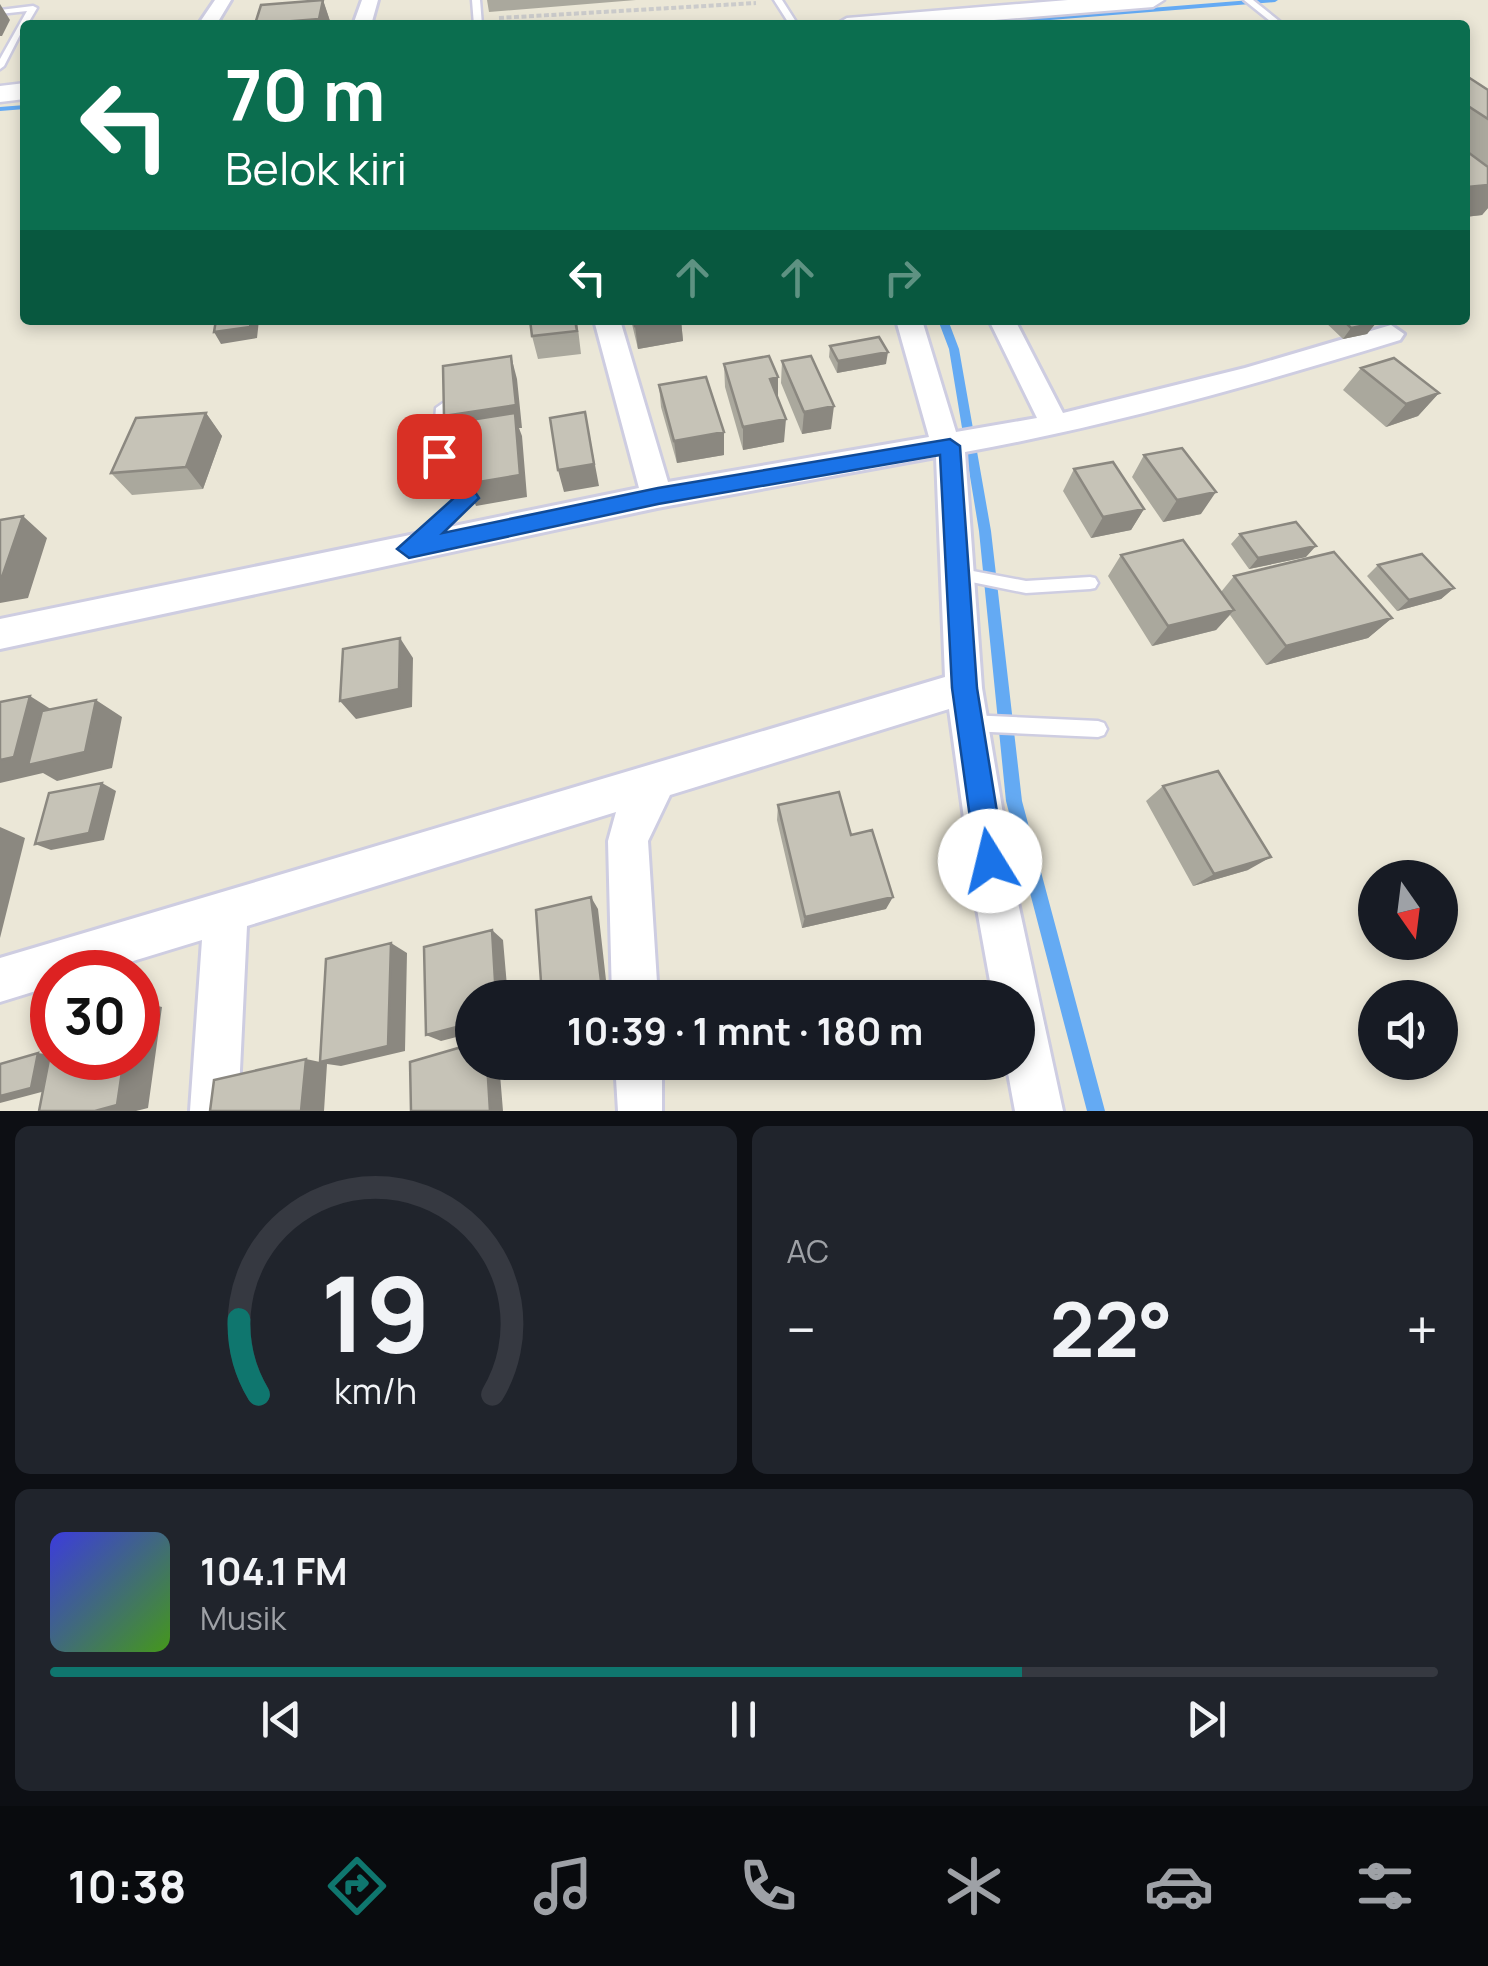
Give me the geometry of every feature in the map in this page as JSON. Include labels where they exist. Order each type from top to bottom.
[{"type":"street","points":[[985,20],[1110,2],[1152,0]]},
{"type":"street","points":[[608,325],[658,496]]},
{"type":"street","points":[[910,325],[945,443],[957,445]]},
{"type":"street","points":[[1004,325],[1055,426]]},
{"type":"street","points":[[0,634],[658,496],[1055,426],[1247,377],[1392,334]]},
{"type":"street","points":[[957,445],[957,574],[967,705],[996,898],[1013,980]]},
{"type":"street","points":[[0,980],[657,780],[967,705]]},
{"type":"street","points":[[634,980],[628,841],[631,825],[657,780]]},
{"type":"street","points":[[214,1111],[226,910]]},
{"type":"street","points":[[1033,1080],[1039,1111]]},
{"type":"lane","points":[[1251,2],[1274,20]]},
{"type":"lane","points":[[0,12],[33,8],[26,20]]},
{"type":"lane","points":[[0,66],[20,31]]},
{"type":"lane","points":[[409,549],[468,498],[456,482],[443,474],[439,456],[443,408]]},
{"type":"lane","points":[[957,574],[1026,587],[1090,584]]},
{"type":"lane","points":[[967,705],[1098,729]]},
{"type":"path","points":[[505,20],[778,0]]},
{"type":"building","points":[[323,0],[319,19],[256,20],[261,5]]},
{"type":"building","points":[[1470,78],[1488,90],[1488,119],[1470,107]]},
{"type":"building","points":[[1470,154],[1488,167],[1488,185],[1470,187]]},
{"type":"building","points":[[215,325],[250,325],[250,327],[214,332]]},
{"type":"building","points":[[531,325],[576,325],[577,331],[532,336]]},
{"type":"building","points":[[879,337],[888,352],[838,361],[830,346]]},
{"type":"building","points":[[511,356],[516,405],[444,416],[443,366]]},
{"type":"building","points":[[769,356],[778,377],[770,379],[786,419],[743,427],[724,364]]},
{"type":"building","points":[[811,356],[834,406],[804,412],[782,361]]},
{"type":"building","points":[[1394,358],[1439,393],[1406,404],[1361,368]]},
{"type":"building","points":[[706,377],[724,432],[674,441],[659,385]]},
{"type":"building","points":[[585,412],[594,464],[558,470],[550,418]]},
{"type":"building","points":[[206,413],[186,467],[111,473],[136,418]]},
{"type":"building","points":[[515,413],[520,475],[467,484],[464,421]]},
{"type":"building","points":[[1182,448],[1216,492],[1177,500],[1144,455]]},
{"type":"building","points":[[1113,462],[1144,509],[1103,517],[1074,469]]},
{"type":"building","points":[[23,516],[2,577],[0,578],[0,520]]},
{"type":"building","points":[[1296,522],[1316,546],[1258,558],[1240,534]]},
{"type":"building","points":[[1183,540],[1234,610],[1168,626],[1121,555]]},
{"type":"building","points":[[1334,552],[1392,618],[1286,646],[1234,576]]},
{"type":"building","points":[[1422,554],[1454,588],[1409,600],[1378,565]]},
{"type":"building","points":[[400,638],[399,689],[340,701],[343,649]]},
{"type":"building","points":[[30,696],[14,757],[0,760],[0,702]]},
{"type":"building","points":[[96,700],[85,752],[28,765],[42,711]]},
{"type":"building","points":[[1218,771],[1271,857],[1214,874],[1163,786]]},
{"type":"building","points":[[102,783],[89,833],[35,844],[49,793]]},
{"type":"building","points":[[839,792],[851,835],[872,830],[893,897],[805,917],[778,805]]},
{"type":"building","points":[[591,897],[601,980],[541,980],[536,910]]},
{"type":"building","points":[[492,930],[495,980],[455,980],[455,1027],[426,1035],[424,947]]},
{"type":"building","points":[[391,943],[388,1046],[320,1062],[326,959]]},
{"type":"building","points":[[455,1049],[455,1080],[488,1080],[490,1111],[411,1111],[410,1062]]},
{"type":"building","points":[[30,1055],[31,1088],[0,1096],[0,1064]]},
{"type":"building","points":[[306,1059],[301,1111],[210,1111],[214,1080]]},
{"type":"building","points":[[45,1080],[121,1080],[117,1105],[95,1111],[39,1111]]},
{"type":"waterway","points":[[1026,20],[1275,0]]},
{"type":"waterway","points":[[0,109],[20,107]]},
{"type":"waterway","points":[[945,325],[954,349],[985,531],[1014,801],[1096,1111]]},
{"type":"route","points":[[439,456],[443,474],[456,482],[468,498],[409,549],[658,496],[950,446],[964,688],[990,861]]}]
